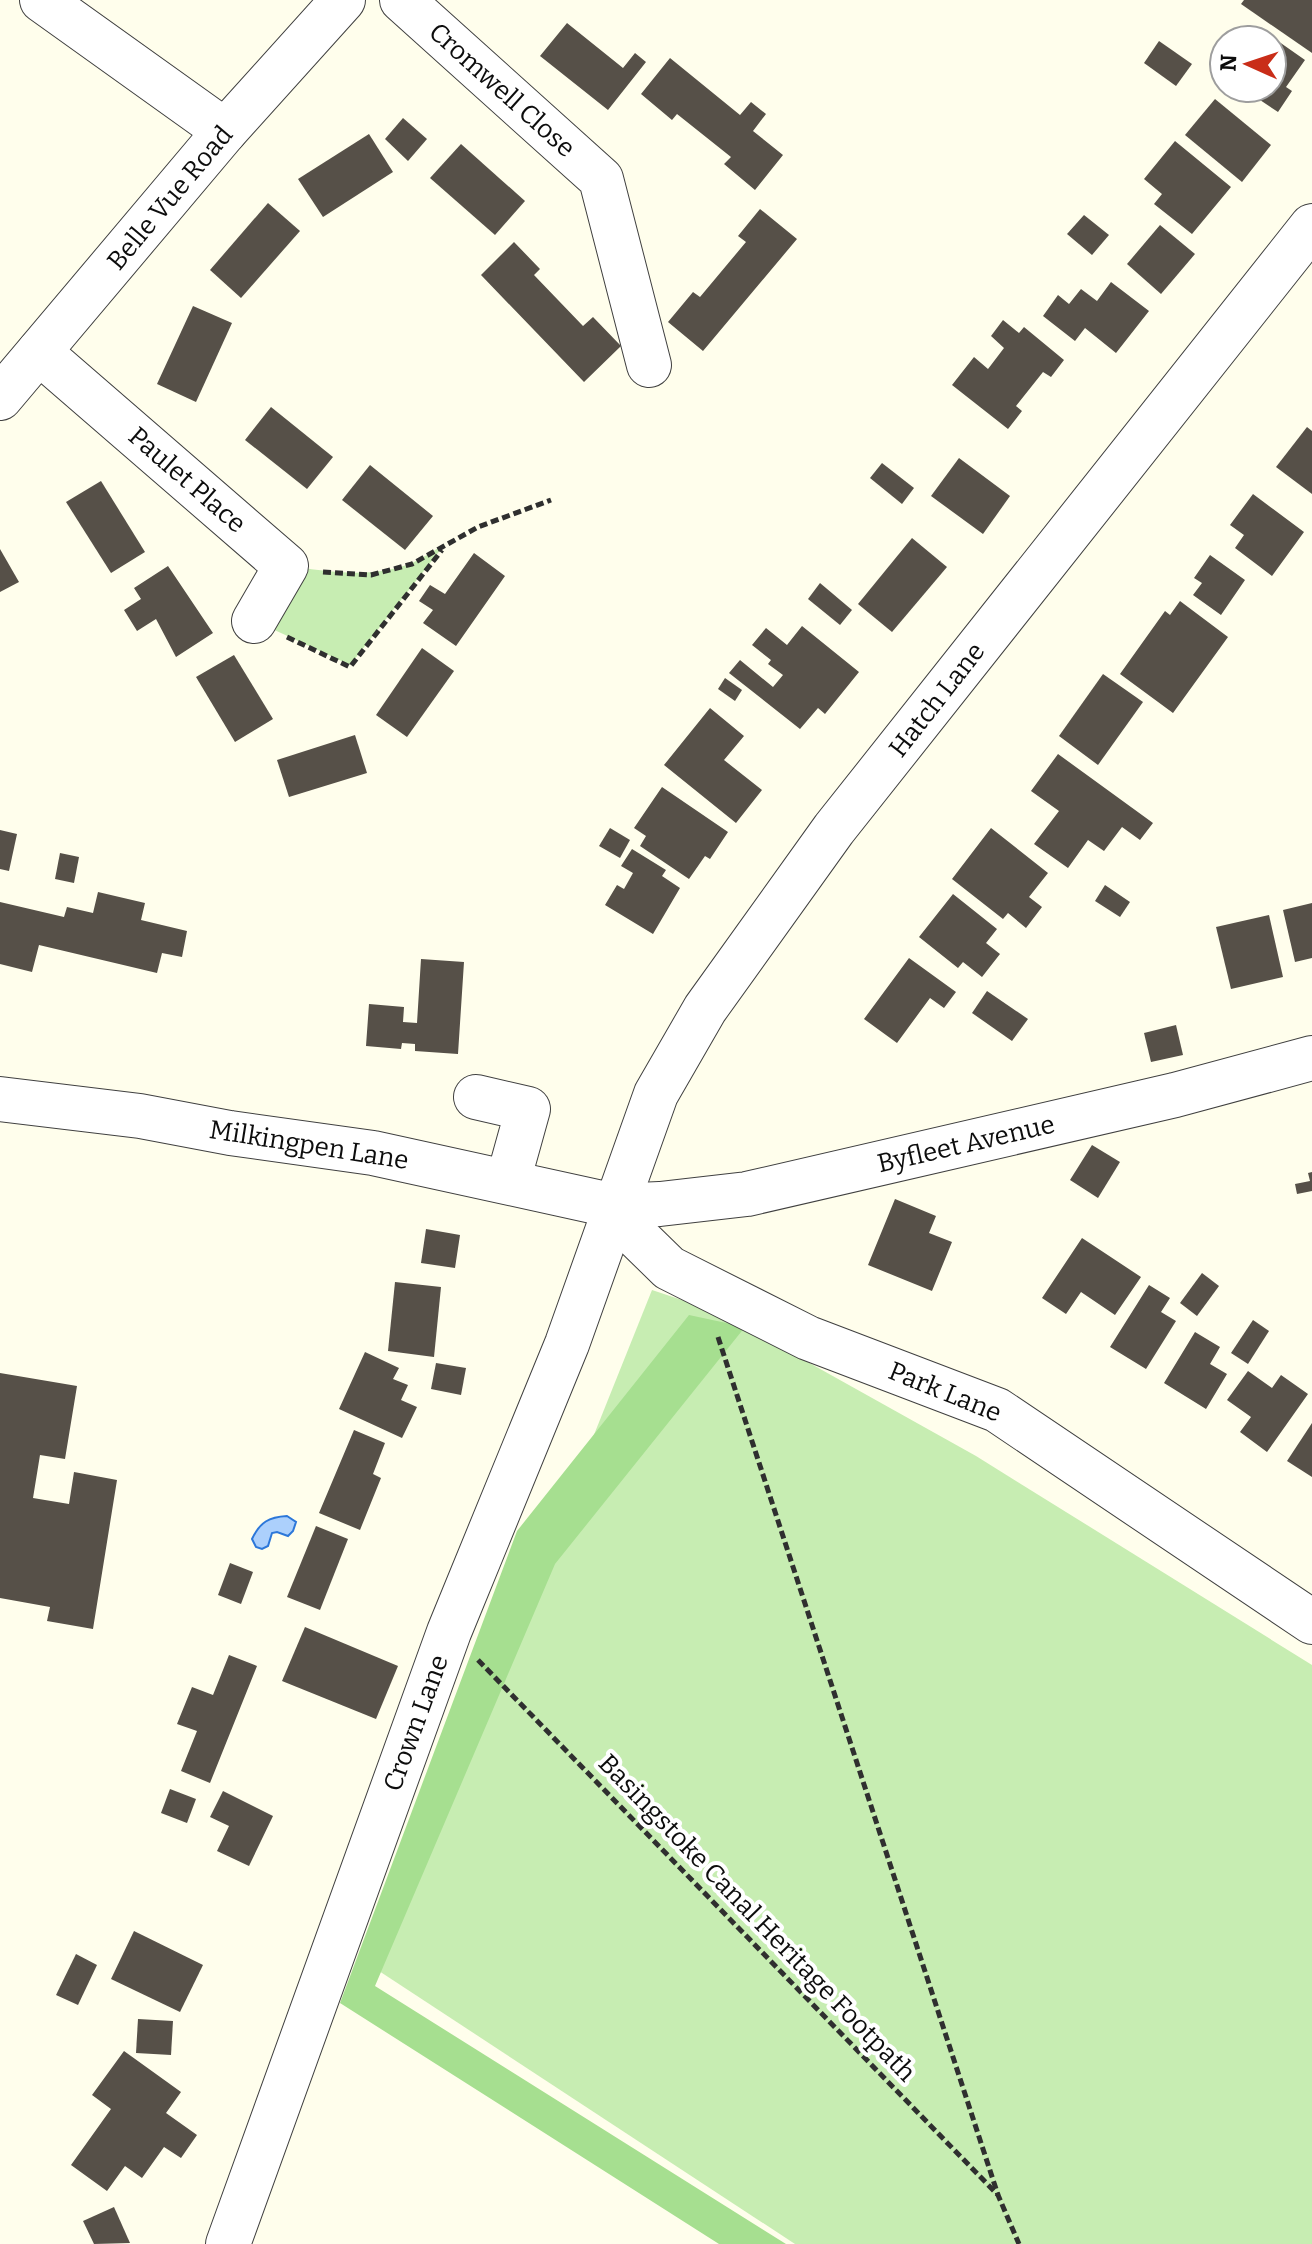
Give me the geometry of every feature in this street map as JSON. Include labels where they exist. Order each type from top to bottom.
[{"type":"street","points":[[42,0],[225,131]]},
{"type":"street","name":"Cromwell Close","points":[[402,0],[601,179],[649,365]]},
{"type":"street","name":"Belle Vue Road","points":[[0,398],[225,131],[339,2]]},
{"type":"street","name":"Hatch Lane","points":[[615,1206],[656,1094],[705,1009],[758,932],[834,829],[1312,226]]},
{"type":"street","name":"Paulet Place","points":[[39,352],[286,566]]},
{"type":"street","points":[[254,621],[286,566]]},
{"type":"street","name":"Byfleet Avenue","points":[[615,1206],[747,1194],[1175,1095],[1312,1058]]},
{"type":"street","points":[[476,1097],[528,1109],[508,1181]]},
{"type":"street","name":"Milkingpen Lane","points":[[0,1099],[140,1116],[230,1133],[373,1153],[615,1206]]},
{"type":"street","name":"Park Lane","points":[[615,1206],[626,1226],[669,1268],[808,1338],[997,1410],[1312,1622]]},
{"type":"street","name":"Crown Lane","points":[[228,2244],[449,1632],[567,1344],[615,1206]]},
{"type":"path","points":[[286,566],[371,575],[412,564],[478,527],[551,500]]},
{"type":"path","points":[[254,621],[350,667],[445,545]]},
{"type":"path","points":[[715,1328],[998,2195]]},
{"type":"path","name":"Basingstoke Canal Heritage Footpath","points":[[449,1632],[998,2195],[1019,2244]]},
{"type":"green space","points":[[445,544],[350,665],[253,620],[285,565],[333,572],[381,571],[412,563]]},
{"type":"green space","points":[[652,1290],[718,1312],[976,1456],[1312,1665],[1312,2244],[795,2244],[379,1971]]},
{"type":"green space","points":[[689,1315],[745,1327],[555,1564],[375,1986],[786,2244],[719,2244],[340,2003],[517,1531]]},
{"type":"water","points":[[287,1516],[296,1522],[288,1536],[272,1533],[268,1546],[262,1549],[256,1547],[252,1539],[258,1528],[270,1519]]},
{"type":"building","points":[[1244,0],[1312,0],[1312,53],[1288,36],[1288,24],[1270,24],[1241,4]]},
{"type":"building","points":[[567,23],[623,68],[635,53],[646,62],[608,110],[540,56]]},
{"type":"building","points":[[1159,41],[1192,64],[1176,86],[1144,63]]},
{"type":"building","points":[[1288,48],[1305,60],[1288,84]]},
{"type":"building","points":[[670,58],[740,115],[751,102],[766,114],[753,131],[783,155],[755,190],[724,164],[731,157],[677,114],[672,120],[641,94]]},
{"type":"building","points":[[1211,104],[1221,104],[1271,145],[1242,182],[1185,135]]},
{"type":"building","points":[[1266,104],[1283,104],[1278,112]]},
{"type":"building","points":[[403,118],[427,139],[408,161],[385,139]]},
{"type":"building","points":[[369,134],[393,172],[323,217],[298,179]]},
{"type":"building","points":[[1175,141],[1231,187],[1192,234],[1154,204],[1162,194],[1144,179]]},
{"type":"building","points":[[461,144],[525,201],[495,235],[430,178]]},
{"type":"building","points":[[268,203],[300,231],[241,298],[210,270]]},
{"type":"building","points":[[760,209],[797,239],[703,351],[668,322],[693,292],[700,297],[746,242],[738,236]]},
{"type":"building","points":[[1084,215],[1109,235],[1092,255],[1067,234]]},
{"type":"building","points":[[1160,225],[1195,254],[1161,294],[1127,264]]},
{"type":"building","points":[[514,242],[540,269],[534,275],[583,326],[593,317],[621,346],[584,382],[481,275]]},
{"type":"building","points":[[1111,282],[1149,311],[1116,353],[1085,328],[1075,341],[1043,316],[1058,295],[1069,304],[1081,289],[1097,301]]},
{"type":"building","points":[[193,306],[232,323],[196,402],[157,384]]},
{"type":"building","points":[[1003,320],[1019,333],[1024,327],[1064,360],[1051,377],[1043,372],[1016,406],[1022,411],[1008,429],[952,385],[974,357],[988,369],[1004,348],[991,336]]},
{"type":"building","points":[[271,407],[333,457],[307,489],[245,440]]},
{"type":"building","points":[[1307,427],[1312,431],[1312,494],[1276,467]]},
{"type":"building","points":[[959,458],[1010,496],[983,534],[931,496]]},
{"type":"building","points":[[882,463],[914,488],[902,504],[870,478]]},
{"type":"building","points":[[370,465],[433,516],[405,550],[342,500]]},
{"type":"building","points":[[101,481],[145,552],[111,573],[66,502]]},
{"type":"building","points":[[1253,494],[1304,532],[1272,576],[1235,548],[1244,535],[1230,525]]},
{"type":"building","points":[[912,538],[947,567],[892,632],[858,604]]},
{"type":"building","points":[[0,549],[19,582],[0,592]]},
{"type":"building","points":[[474,553],[505,576],[456,646],[423,623],[433,610],[419,601],[430,585],[445,594]]},
{"type":"building","points":[[1210,555],[1245,580],[1221,615],[1193,595],[1202,583],[1194,578]]},
{"type":"building","points":[[168,566],[213,633],[176,657],[156,619],[137,631],[124,610],[141,599],[134,588]]},
{"type":"building","points":[[820,583],[852,610],[840,625],[808,599]]},
{"type":"building","points":[[1180,601],[1228,637],[1173,713],[1120,674],[1165,611],[1170,615]]},
{"type":"building","points":[[802,626],[859,672],[825,714],[818,708],[800,729],[729,673],[740,660],[773,687],[783,675],[768,664],[771,660],[752,645],[766,628],[787,645]]},
{"type":"building","points":[[422,648],[454,671],[407,737],[376,715]]},
{"type":"building","points":[[234,655],[273,719],[235,742],[196,677]]},
{"type":"building","points":[[1103,674],[1143,702],[1098,765],[1059,736]]},
{"type":"building","points":[[725,678],[742,690],[735,701],[718,689]]},
{"type":"building","points":[[710,708],[744,736],[724,760],[762,790],[736,823],[664,765]]},
{"type":"building","points":[[355,735],[367,773],[289,797],[277,760]]},
{"type":"building","points":[[1058,754],[1153,823],[1140,840],[1122,827],[1104,851],[1088,840],[1068,868],[1034,844],[1059,811],[1031,791]]},
{"type":"building","points":[[662,787],[728,832],[710,859],[705,856],[689,879],[640,846],[646,836],[634,828]]},
{"type":"building","points":[[610,828],[630,840],[620,858],[599,846]]},
{"type":"building","points":[[991,828],[1048,873],[1029,897],[1042,907],[1026,928],[1008,913],[1003,919],[952,879]]},
{"type":"building","points":[[0,830],[17,834],[9,871],[0,869]]},
{"type":"building","points":[[632,849],[666,870],[662,876],[680,888],[653,934],[605,905],[617,885],[624,889],[633,873],[621,866]]},
{"type":"building","points":[[60,853],[79,857],[74,883],[55,879]]},
{"type":"building","points":[[1105,885],[1130,902],[1120,917],[1095,901]]},
{"type":"building","points":[[98,892],[145,903],[141,920],[187,931],[182,957],[162,953],[157,973],[39,945],[32,972],[0,964],[0,902],[64,917],[67,907],[93,913]]},
{"type":"building","points":[[953,894],[997,929],[986,943],[1000,954],[982,977],[963,962],[958,968],[919,937]]},
{"type":"building","points":[[1312,903],[1312,958],[1295,962],[1283,910]]},
{"type":"building","points":[[1269,915],[1283,977],[1231,989],[1216,927]]},
{"type":"building","points":[[909,958],[956,992],[944,1008],[930,998],[897,1043],[864,1019]]},
{"type":"building","points":[[421,959],[464,962],[458,1054],[415,1051],[415,1044],[402,1043],[401,1049],[366,1046],[369,1004],[404,1007],[403,1022],[417,1023]]},
{"type":"building","points":[[987,991],[1028,1019],[1012,1041],[972,1013]]},
{"type":"building","points":[[1176,1025],[1183,1055],[1151,1062],[1144,1033]]},
{"type":"building","points":[[1092,1145],[1120,1162],[1098,1198],[1070,1180]]},
{"type":"building","points":[[1312,1172],[1312,1191],[1297,1194],[1295,1184],[1310,1181],[1308,1173]]},
{"type":"building","points":[[895,1199],[936,1216],[929,1233],[952,1242],[932,1291],[868,1265]]},
{"type":"building","points":[[426,1229],[460,1235],[455,1268],[421,1263]]},
{"type":"building","points":[[1082,1238],[1141,1277],[1115,1315],[1081,1292],[1066,1314],[1042,1298]]},
{"type":"building","points":[[1202,1273],[1219,1286],[1197,1316],[1180,1303]]},
{"type":"building","points":[[395,1282],[441,1287],[434,1357],[388,1351]]},
{"type":"building","points":[[1149,1285],[1170,1298],[1161,1312],[1176,1321],[1146,1369],[1110,1347]]},
{"type":"building","points":[[1253,1320],[1269,1331],[1248,1364],[1231,1353]]},
{"type":"building","points":[[1195,1332],[1220,1347],[1210,1364],[1227,1374],[1206,1409],[1164,1383]]},
{"type":"building","points":[[365,1352],[399,1368],[393,1379],[408,1385],[401,1400],[417,1407],[402,1438],[339,1409]]},
{"type":"building","points":[[436,1363],[466,1368],[461,1395],[431,1389]]},
{"type":"building","points":[[1248,1371],[1272,1388],[1281,1375],[1308,1394],[1267,1452],[1240,1432],[1251,1417],[1227,1400]]},
{"type":"building","points":[[0,1373],[77,1386],[65,1459],[40,1455],[33,1498],[69,1504],[74,1472],[117,1480],[93,1629],[47,1621],[50,1607],[0,1598]]},
{"type":"building","points":[[1312,1423],[1312,1477],[1287,1461]]},
{"type":"building","points":[[354,1430],[385,1443],[373,1474],[381,1478],[360,1530],[319,1513]]},
{"type":"building","points":[[316,1526],[348,1539],[320,1610],[287,1597]]},
{"type":"building","points":[[230,1563],[253,1572],[241,1604],[218,1595]]},
{"type":"building","points":[[305,1627],[398,1666],[376,1719],[282,1681]]},
{"type":"building","points":[[229,1655],[257,1666],[210,1783],[181,1771],[197,1731],[177,1724],[192,1687],[213,1695]]},
{"type":"building","points":[[170,1789],[196,1799],[187,1823],[161,1813]]},
{"type":"building","points":[[223,1791],[273,1816],[249,1866],[217,1851],[229,1826],[210,1817]]},
{"type":"building","points":[[134,1931],[203,1965],[180,2012],[111,1979]]},
{"type":"building","points":[[76,1954],[97,1965],[78,2005],[56,1995]]},
{"type":"building","points":[[138,2019],[173,2021],[171,2055],[136,2053]]},
{"type":"building","points":[[124,2051],[181,2092],[166,2113],[197,2135],[181,2158],[164,2147],[142,2178],[125,2166],[107,2191],[71,2165],[111,2109],[92,2095]]},
{"type":"building","points":[[114,2207],[130,2243],[94,2244],[83,2221]]}]
